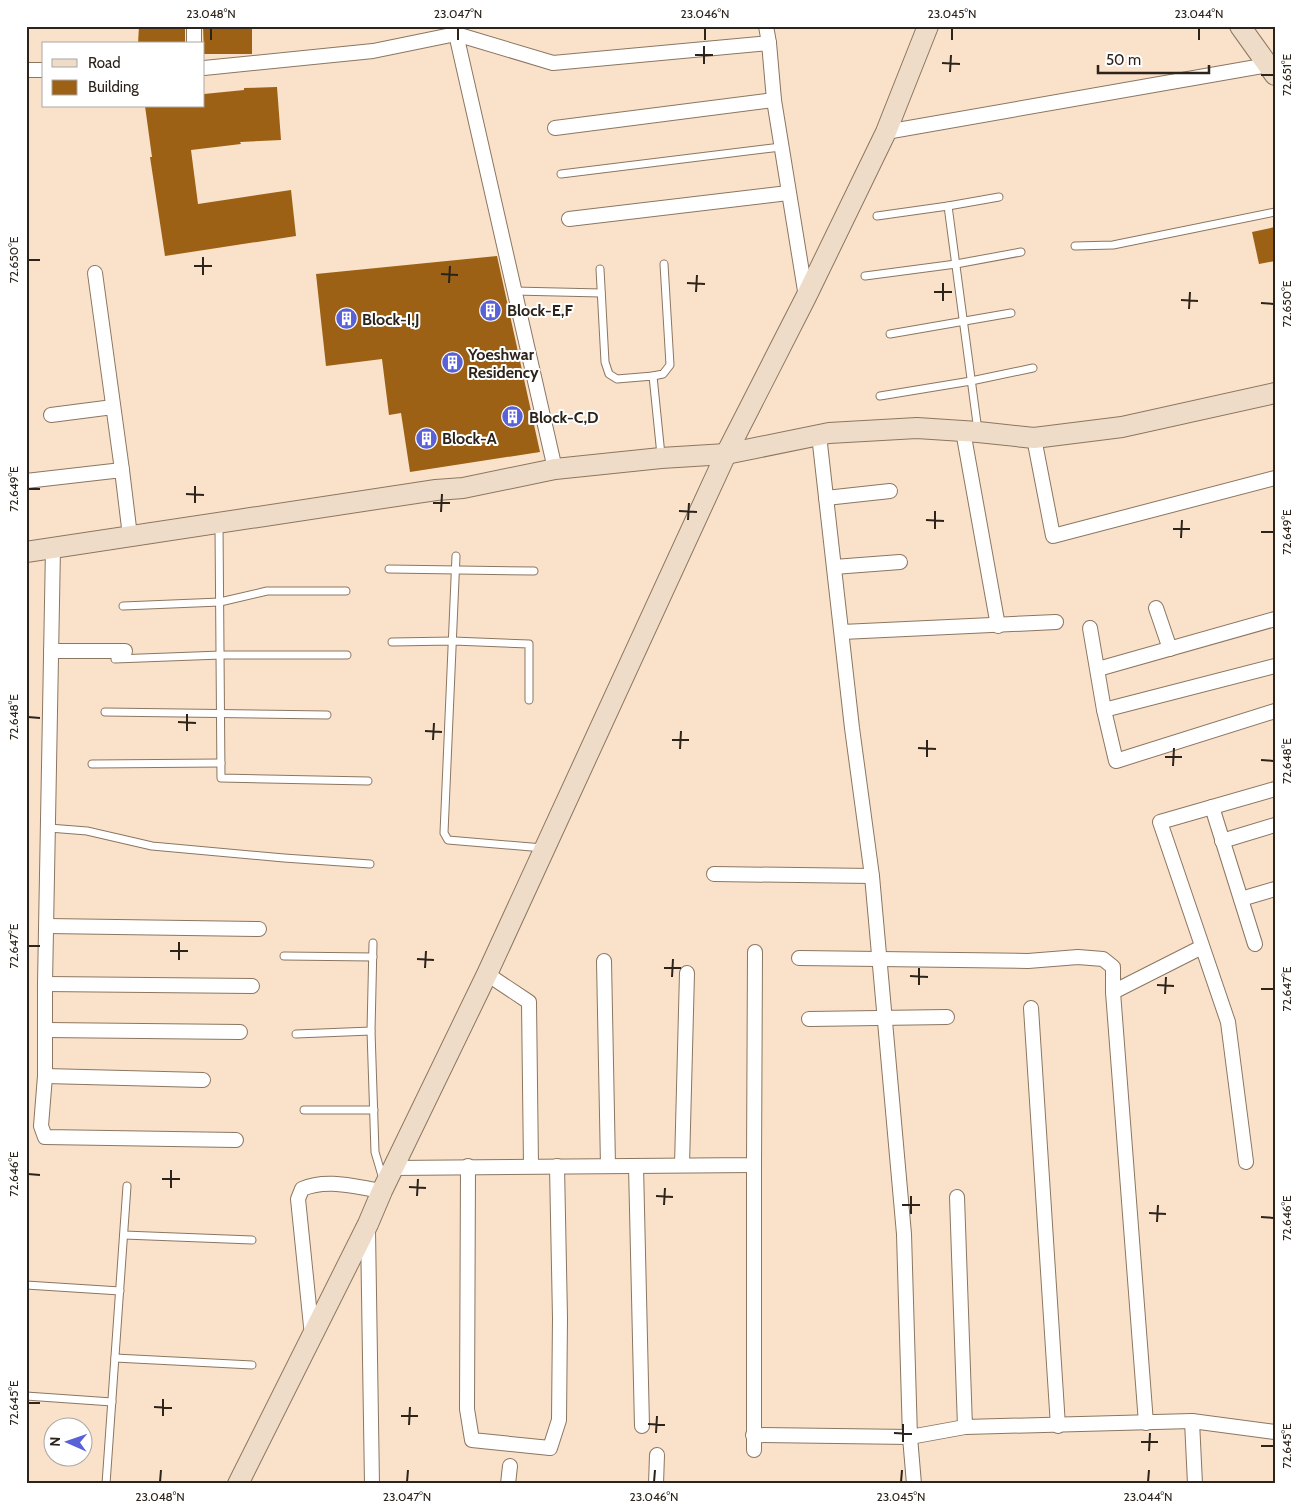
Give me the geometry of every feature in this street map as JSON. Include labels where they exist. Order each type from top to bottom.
[{"type":"street","points":[[194,26],[194,42]]},
{"type":"street","points":[[766,26],[774,100],[806,297]]},
{"type":"street","points":[[238,1484],[368,1224],[386,1181],[487,974],[726,454],[806,297],[886,132],[928,26]]},
{"type":"street","points":[[886,132],[1271,70],[1240,26]]},
{"type":"street","points":[[205,68],[373,51],[455,30],[553,63],[769,42]]},
{"type":"street","points":[[455,30],[555,469]]},
{"type":"street","points":[[26,70],[42,70]]},
{"type":"street","points":[[555,128],[774,100]]},
{"type":"street","points":[[569,219],[788,193]]},
{"type":"street","points":[[94,273],[130,536]]},
{"type":"street","points":[[26,552],[436,490],[463,488],[555,469],[661,458],[726,454],[819,435],[917,428],[971,431],[1034,438],[1122,427],[1274,396]]},
{"type":"street","points":[[51,415],[113,407]]},
{"type":"street","points":[[971,431],[998,626]]},
{"type":"street","points":[[819,435],[852,728],[872,876],[883,1018],[904,1234],[910,1437],[914,1484]]},
{"type":"street","points":[[1034,438],[1053,536],[1275,478]]},
{"type":"street","points":[[26,481],[122,470]]},
{"type":"street","points":[[826,498],[890,491]]},
{"type":"street","points":[[53,548],[45,984],[46,1030],[41,1126],[45,1138],[236,1140]]},
{"type":"street","points":[[834,567],[900,562]]},
{"type":"street","points":[[1156,608],[1170,649]]},
{"type":"street","points":[[1098,669],[1275,619]]},
{"type":"street","points":[[842,632],[1056,622]]},
{"type":"street","points":[[1090,628],[1104,710],[1116,760],[1275,711]]},
{"type":"street","points":[[51,651],[120,655]]},
{"type":"street","points":[[1104,710],[1275,666]]},
{"type":"street","points":[[1246,1162],[1228,1022],[1160,822],[1275,789]]},
{"type":"street","points":[[1212,807],[1255,944]]},
{"type":"street","points":[[1222,841],[1275,825]]},
{"type":"street","points":[[714,874],[872,876]]},
{"type":"street","points":[[1241,899],[1275,889]]},
{"type":"street","points":[[46,926],[258,929]]},
{"type":"street","points":[[1114,992],[1202,947]]},
{"type":"street","points":[[754,1450],[755,952]]},
{"type":"street","points":[[799,958],[1028,961],[1078,957],[1103,959],[1113,967],[1146,1423]]},
{"type":"street","points":[[604,961],[608,1166]]},
{"type":"street","points":[[682,1165],[687,973]]},
{"type":"street","points":[[487,974],[529,1002],[531,1166]]},
{"type":"street","points":[[45,984],[252,986]]},
{"type":"street","points":[[1031,1008],[1058,1426]]},
{"type":"street","points":[[809,1019],[947,1018]]},
{"type":"street","points":[[46,1030],[240,1032]]},
{"type":"street","points":[[45,1076],[203,1080]]},
{"type":"street","points":[[312,1337],[298,1199],[302,1189],[312,1185],[386,1181],[468,1166],[754,1165]]},
{"type":"street","points":[[468,1166],[467,1409],[472,1440],[550,1448],[559,1420],[560,1318],[557,1166]]},
{"type":"street","points":[[636,1166],[642,1426]]},
{"type":"street","points":[[957,1197],[965,1427]]},
{"type":"street","points":[[368,1224],[372,1484]]},
{"type":"street","points":[[753,1435],[910,1437],[965,1427],[1192,1421],[1275,1432]]},
{"type":"street","points":[[1192,1421],[1195,1484]]},
{"type":"street","points":[[656,1484],[657,1455]]},
{"type":"street","points":[[508,1484],[510,1466]]},
{"type":"lane","points":[[561,174],[781,147]]},
{"type":"lane","points":[[877,216],[998,197]]},
{"type":"lane","points":[[948,206],[971,381],[971,431]]},
{"type":"lane","points":[[1075,246],[1113,245],[1275,212]]},
{"type":"lane","points":[[865,276],[956,264],[1021,252]]},
{"type":"lane","points":[[600,269],[605,362],[609,374],[617,379],[663,374],[670,365],[664,264]]},
{"type":"lane","points":[[514,291],[601,293]]},
{"type":"lane","points":[[890,334],[1012,313]]},
{"type":"lane","points":[[880,396],[971,381],[1033,368]]},
{"type":"lane","points":[[654,376],[661,458]]},
{"type":"lane","points":[[218,523],[221,778],[368,781]]},
{"type":"lane","points":[[456,556],[444,833],[448,840],[546,849]]},
{"type":"lane","points":[[389,569],[534,571]]},
{"type":"lane","points":[[123,606],[220,602],[267,591],[346,591]]},
{"type":"lane","points":[[392,642],[453,640],[529,644],[528,700]]},
{"type":"lane","points":[[120,655],[347,655]]},
{"type":"lane","points":[[105,712],[326,715]]},
{"type":"lane","points":[[92,764],[221,763]]},
{"type":"lane","points":[[49,828],[87,831],[152,846],[370,864]]},
{"type":"lane","points":[[373,944],[371,1031],[375,1152],[386,1181]]},
{"type":"lane","points":[[284,956],[373,957]]},
{"type":"lane","points":[[296,1034],[371,1031]]},
{"type":"lane","points":[[304,1110],[374,1110]]},
{"type":"lane","points":[[106,1484],[127,1186]]},
{"type":"lane","points":[[124,1235],[252,1240]]},
{"type":"lane","points":[[26,1285],[120,1291]]},
{"type":"lane","points":[[115,1358],[252,1365]]},
{"type":"lane","points":[[26,1396],[112,1402]]},
{"type":"building","points":[[139,26],[185,26],[185,42],[138,42]]},
{"type":"building","points":[[203,26],[252,26],[252,54],[205,54]]},
{"type":"building","points":[[277,87],[281,140],[240,142],[241,144],[191,150],[198,204],[291,190],[296,236],[165,256],[150,157],[152,157],[145,108],[205,108],[205,94],[244,90],[244,88]]},
{"type":"building","points":[[1275,227],[1275,261],[1259,264],[1252,232]]},
{"type":"building","name":"Yoeshwar Residency","points":[[497,256],[540,452],[410,472],[401,413],[389,415],[382,359],[326,366],[316,274]]},
{"type":"place","name":"Block-E,F","points":[[491,310]]},
{"type":"place","name":"Block-I,J","points":[[346,319]]},
{"type":"place","name":"Yoeshwar Residency","points":[[452,363]]},
{"type":"place","name":"Block-C,D","points":[[513,417]]},
{"type":"place","name":"Block-A","points":[[426,438]]}]
